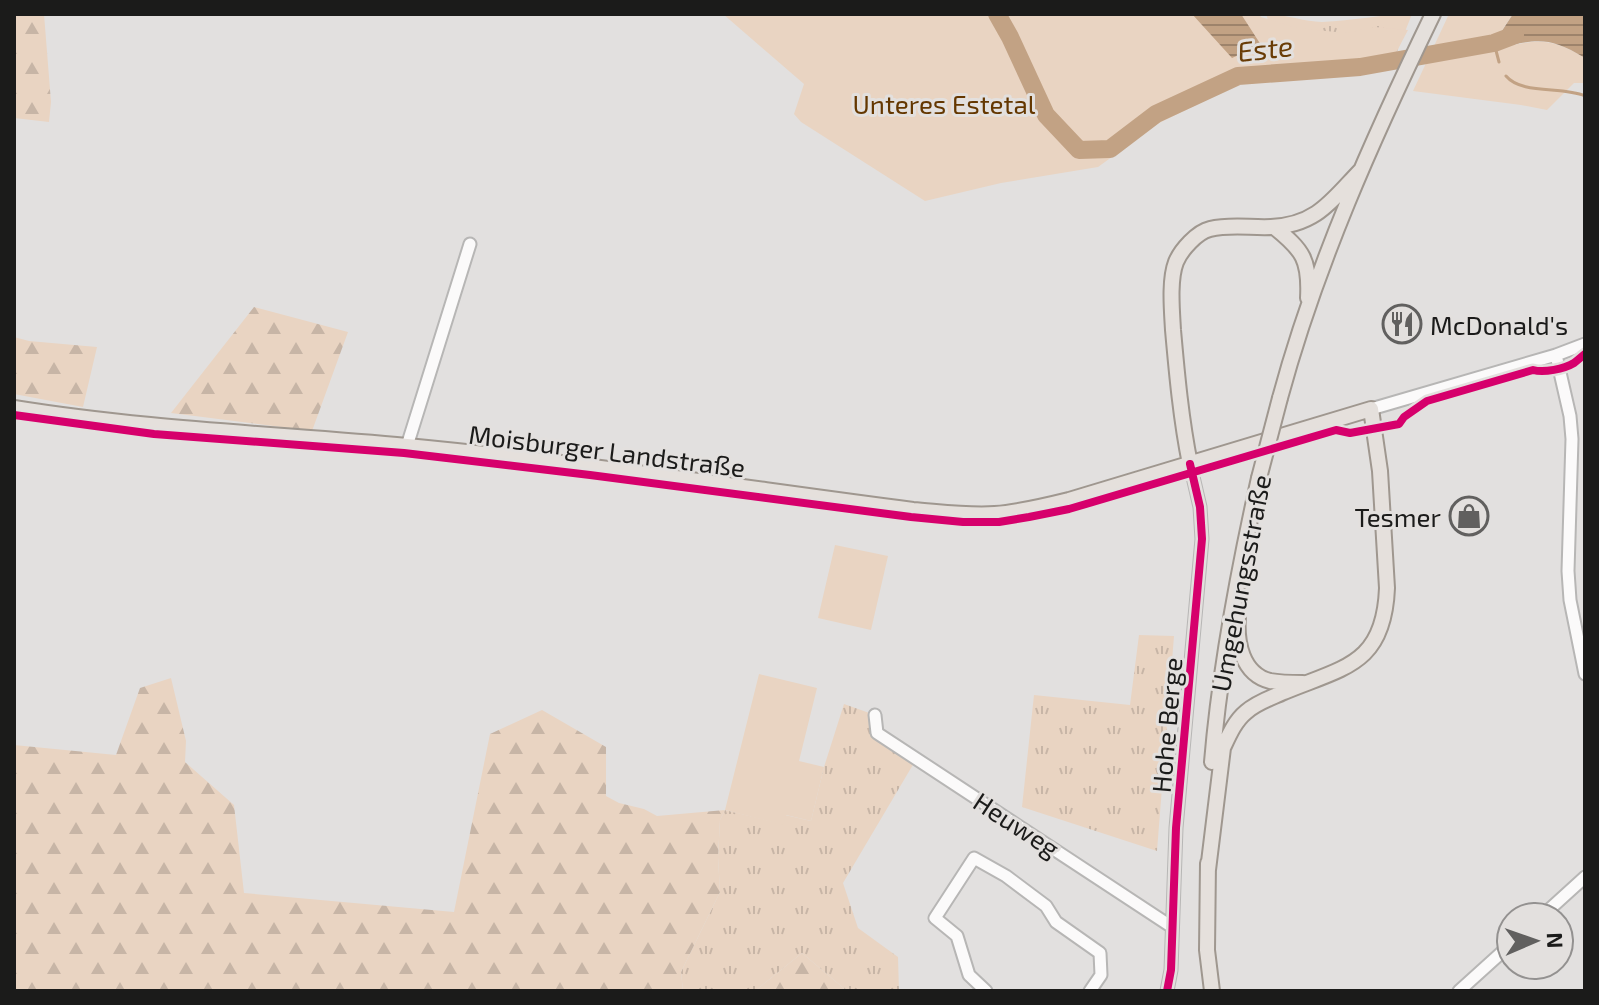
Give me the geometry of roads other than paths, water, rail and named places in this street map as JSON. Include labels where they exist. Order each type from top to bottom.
[{"type":"main road","name":"Umgehungsstraße","points":[[1212,991],[1207,950],[1211,776],[1217,707],[1246,534],[1280,398],[1308,307],[1361,170],[1431,18]]},
{"type":"main road","points":[[1190,464],[1177,382],[1171,297],[1176,262],[1189,243],[1206,229],[1274,227],[1307,220],[1324,209],[1361,170]]},
{"type":"main road","points":[[1274,227],[1297,246],[1306,263],[1308,307]]},
{"type":"main road","name":"Moisburger Landstraße","points":[[14,408],[156,426],[407,446],[593,467],[913,510],[966,514],[1027,510],[1069,500],[1371,409]]},
{"type":"main road","points":[[1208,870],[1223,748],[1231,730],[1254,706],[1350,666],[1376,638],[1384,614],[1387,588],[1380,471],[1371,409]]},
{"type":"main road","points":[[1246,534],[1237,625],[1237,641],[1242,656],[1252,670],[1268,681],[1303,683]]},
{"type":"street","points":[[407,446],[470,244]]},
{"type":"street","points":[[1371,409],[1585,344]]},
{"type":"street","points":[[1556,355],[1570,416],[1568,571],[1570,600],[1585,674]]},
{"type":"street","name":"Hohe Berge","points":[[1167,991],[1171,970],[1176,828],[1202,539],[1200,507],[1190,464]]},
{"type":"street","name":"Heuweg","points":[[875,715],[877,733],[1172,927]]},
{"type":"street","points":[[986,991],[969,975],[957,936],[935,918],[974,858],[1006,876],[1046,906],[1056,922],[1100,953],[1101,975],[1090,991]]},
{"type":"street","points":[[1559,901],[1585,877]]},
{"type":"street","points":[[1459,991],[1495,958]]},
{"type":"waterway","name":"Este","points":[[997,14],[1046,115],[1079,150],[1110,149],[1156,114],[1238,76],[1360,67],[1494,43],[1515,35]]},
{"type":"waterway","points":[[1494,43],[1499,62]]},
{"type":"waterway","points":[[1506,76],[1522,86],[1585,96]]},
{"type":"place","name":"McDonald's","points":[[1402,324]]},
{"type":"place","name":"Tesmer","points":[[1469,516]]},
{"type":"park label","name":"Unteres Estetal","points":[[944,103]]}]
